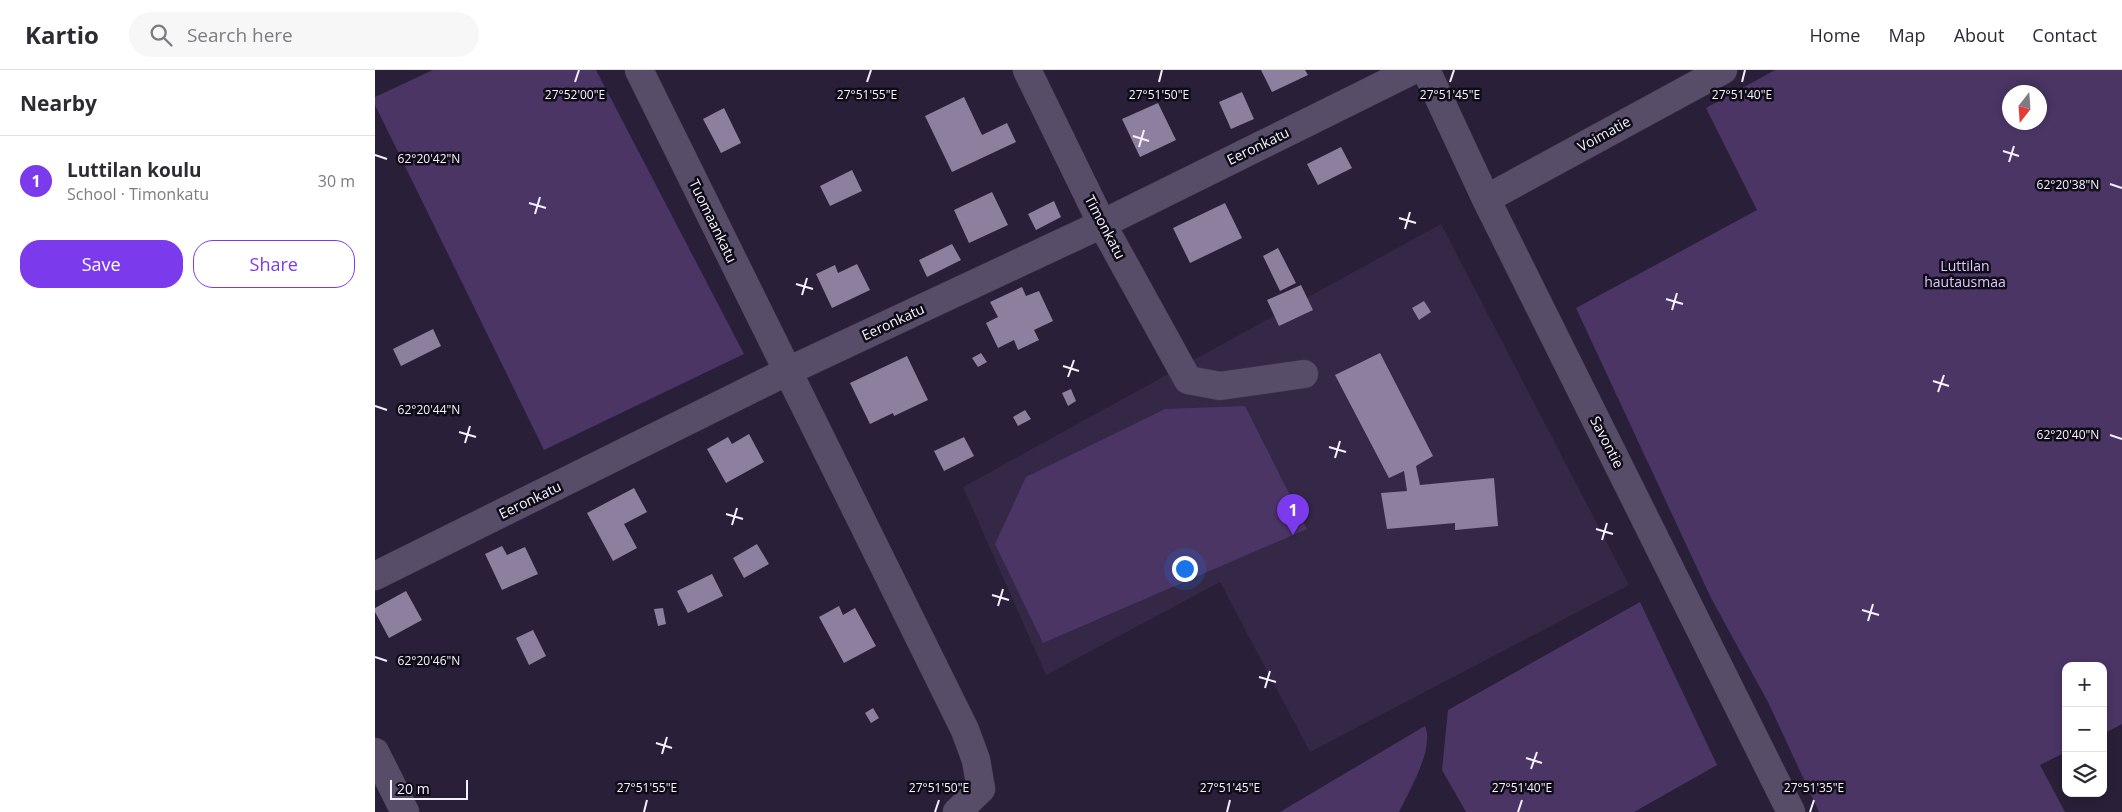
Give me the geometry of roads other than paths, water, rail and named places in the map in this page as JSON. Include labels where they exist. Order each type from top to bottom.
[{"type":"street","name":"Tuomaankatu","points":[[639,70],[965,730],[976,760],[981,789],[957,812]]},
{"type":"street","name":"Timonkatu","points":[[1027,70],[1102,224],[1188,380],[1220,386],[1304,374]]},
{"type":"street","name":"Eeronkatu","points":[[375,576],[787,372],[1102,224],[1413,70]]},
{"type":"street","name":"Savontie","points":[[1426,70],[1486,199],[1791,812]]},
{"type":"street","name":"Voimatie","points":[[1486,199],[1723,70]]},
{"type":"street","points":[[375,752],[405,812]]},
{"type":"place","name":"Luttilan koulu","points":[[1293,535]]},
{"type":"park label","name":"Luttilan hautausmaa","points":[[1965,274]]}]
